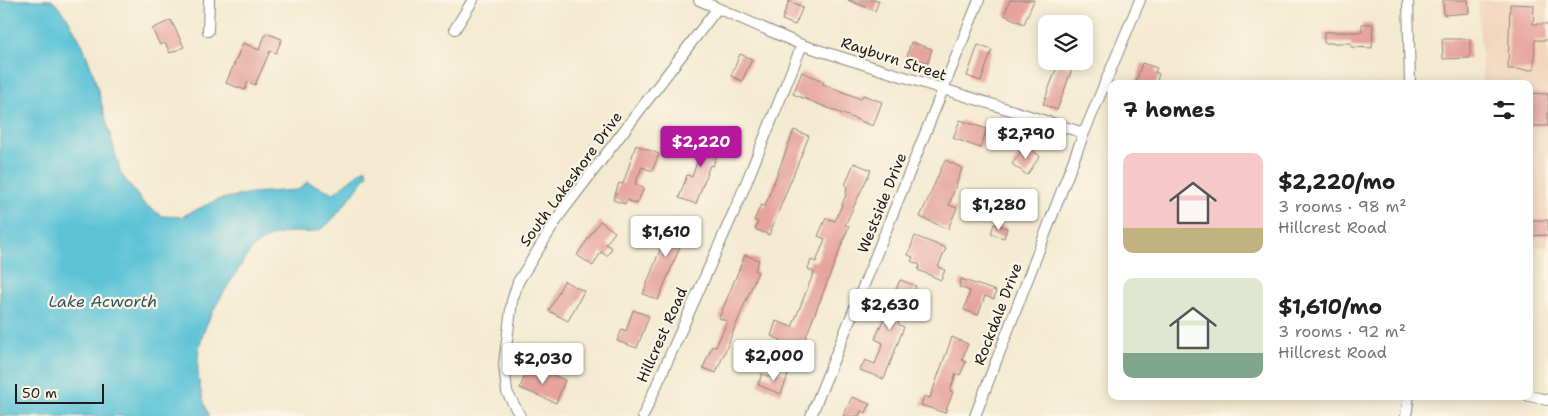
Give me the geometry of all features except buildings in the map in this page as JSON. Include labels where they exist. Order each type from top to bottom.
[{"type":"street","points":[[208,0],[208,31]]},
{"type":"street","points":[[455,30],[473,0]]},
{"type":"street","name":"Rayburn Street","points":[[699,0],[802,46],[1084,133]]},
{"type":"street","name":"Westside Drive","points":[[811,416],[980,0]]},
{"type":"street","name":"Rockdale Drive","points":[[975,416],[1084,133],[1140,0]]},
{"type":"street","points":[[1408,0],[1410,80]]},
{"type":"street","name":"South Lakeshore Drive","points":[[520,416],[506,392],[504,364],[512,301],[518,282],[561,212],[717,9]]},
{"type":"street","name":"Hillcrest Road","points":[[643,416],[740,198],[802,46]]},
{"type":"street","points":[[1533,397],[1548,400]]},
{"type":"street","points":[[1406,416],[1408,400]]},
{"type":"shaded area","points":[[1478,0],[1548,0],[1548,247],[1533,246],[1533,80],[1483,80]]},
{"type":"water","name":"Lake Acworth","points":[[0,0],[52,0],[67,17],[83,46],[94,76],[121,174],[144,204],[162,216],[181,217],[217,200],[251,193],[298,190],[307,182],[334,193],[365,168],[368,174],[341,210],[324,227],[312,232],[289,232],[269,238],[256,245],[244,259],[214,310],[201,342],[198,376],[209,416],[0,416]]}]
